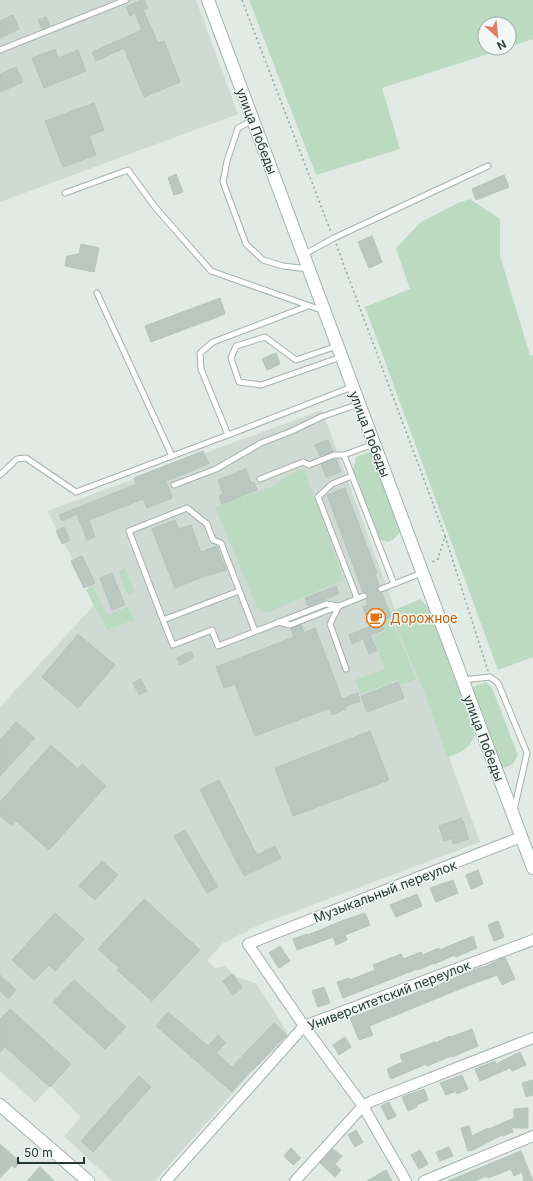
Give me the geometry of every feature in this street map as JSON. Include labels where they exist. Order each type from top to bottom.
[{"type":"main road","name":"улица Победы","points":[[208,0],[521,837],[531,854],[533,868]]},
{"type":"main road","points":[[0,1105],[88,1181]]},
{"type":"street","name":"Музыкальный переулок","points":[[304,1026],[248,944],[521,837]]},
{"type":"street","name":"Университетский переулок","points":[[166,1181],[304,1026],[533,940]]},
{"type":"street","points":[[304,1026],[364,1106],[406,1181]]},
{"type":"street","points":[[295,1181],[364,1106],[382,1096],[533,1038]]},
{"type":"street","points":[[424,1181],[533,1136]]},
{"type":"lane","points":[[0,50],[126,0]]},
{"type":"lane","points":[[253,120],[238,128],[227,161],[223,182],[246,244],[263,260],[283,266],[309,269]]},
{"type":"lane","points":[[303,255],[334,238],[488,166]]},
{"type":"lane","points":[[65,193],[128,170],[155,207],[211,271],[324,312]]},
{"type":"lane","points":[[97,293],[172,456]]},
{"type":"lane","points":[[228,435],[201,369],[200,353],[213,342],[308,306]]},
{"type":"lane","points":[[265,337],[296,360],[339,351],[261,386],[239,382],[231,358],[236,346],[265,337]]},
{"type":"lane","points":[[0,475],[17,459],[26,458],[76,492],[353,387]]},
{"type":"lane","points":[[174,485],[216,469],[261,443],[292,431],[321,417],[359,404]]},
{"type":"lane","points":[[260,479],[303,462],[309,465],[334,455],[344,455],[374,444]]},
{"type":"lane","points":[[344,455],[394,584]]},
{"type":"lane","points":[[352,476],[332,484],[318,497],[357,598]]},
{"type":"lane","points":[[255,631],[221,543],[214,540],[207,524],[187,508],[129,531],[173,645],[212,630],[218,646],[278,622],[290,625],[364,596]]},
{"type":"lane","points":[[381,589],[421,570]]},
{"type":"lane","points":[[163,620],[239,591]]},
{"type":"lane","points":[[339,606],[330,624],[346,669]]},
{"type":"lane","points":[[462,680],[490,677],[498,683],[527,754],[513,815]]},
{"type":"path","points":[[242,0],[334,238],[445,536],[490,677]]},
{"type":"path","points":[[421,570],[438,559],[445,536]]},
{"type":"shaded area","points":[[0,0],[196,0],[238,114],[0,202]]},
{"type":"shaded area","points":[[322,410],[480,842],[259,925],[223,943],[207,961],[215,968],[225,966],[236,977],[256,983],[287,1032],[155,1181],[112,1181],[64,1136],[81,1117],[50,1086],[35,1103],[0,1071],[0,707],[96,603],[47,511]]},
{"type":"green space","points":[[249,0],[533,0],[533,39],[517,44],[517,16],[477,16],[477,56],[482,56],[382,88],[400,149],[316,175]]},
{"type":"green space","points":[[470,199],[500,219],[500,256],[530,355],[533,355],[533,657],[498,670],[365,307],[410,289],[396,248],[421,222],[458,203]]},
{"type":"green space","points":[[372,451],[402,530],[393,540],[387,542],[380,539],[353,469],[356,457]]},
{"type":"green space","points":[[304,469],[344,580],[268,612],[262,612],[258,609],[215,507],[276,485],[288,475]]},
{"type":"green space","points":[[125,568],[135,592],[128,595],[118,571]]},
{"type":"green space","points":[[93,587],[107,615],[128,607],[134,620],[107,630],[86,590]]},
{"type":"green space","points":[[420,599],[429,608],[475,735],[468,747],[447,757],[425,694],[390,612]]},
{"type":"green space","points":[[391,618],[416,679],[400,685],[398,680],[361,694],[355,680],[385,669],[372,636],[385,631],[382,621]]},
{"type":"green space","points":[[486,682],[492,688],[518,755],[513,764],[497,771],[463,695],[473,687]]},
{"type":"building","points":[[144,0],[148,8],[143,10],[158,43],[164,41],[180,82],[144,97],[124,48],[96,61],[92,52],[142,30],[135,13],[130,16],[126,7]]},
{"type":"building","points":[[13,15],[19,29],[0,38],[0,21]]},
{"type":"building","points":[[46,17],[50,26],[42,29],[38,20]]},
{"type":"building","points":[[55,49],[58,58],[78,50],[86,71],[44,88],[32,58]]},
{"type":"building","points":[[16,67],[23,82],[0,92],[0,74]]},
{"type":"building","points":[[94,103],[104,130],[89,136],[96,155],[63,167],[45,121]]},
{"type":"building","points":[[176,174],[183,192],[174,195],[168,178]]},
{"type":"building","points":[[504,175],[509,187],[476,200],[472,189]]},
{"type":"building","points":[[372,236],[382,262],[369,268],[358,242]]},
{"type":"building","points":[[81,244],[99,248],[94,272],[65,266],[67,256],[79,254]]},
{"type":"building","points":[[220,298],[225,314],[151,342],[145,326]]},
{"type":"building","points":[[276,353],[280,364],[267,370],[262,359]]},
{"type":"building","points":[[328,440],[333,451],[320,456],[315,445]]},
{"type":"building","points":[[203,451],[209,464],[166,481],[172,498],[147,508],[143,499],[89,520],[95,537],[87,540],[77,514],[62,521],[59,515],[137,484],[134,478]]},
{"type":"building","points":[[336,459],[341,472],[326,477],[321,464]]},
{"type":"building","points":[[246,469],[251,483],[254,482],[257,490],[222,504],[219,496],[223,494],[218,480]]},
{"type":"building","points":[[345,488],[377,573],[375,573],[379,585],[377,590],[382,593],[391,617],[380,620],[384,630],[370,635],[377,651],[369,654],[363,639],[352,644],[349,635],[370,626],[363,607],[368,605],[366,599],[368,595],[363,592],[327,495]]},
{"type":"building","points":[[175,520],[179,529],[191,525],[201,552],[217,546],[226,570],[210,574],[175,588],[152,529]]},
{"type":"building","points":[[64,527],[70,540],[62,544],[56,531]]},
{"type":"building","points":[[82,556],[95,583],[84,588],[71,561]]},
{"type":"building","points":[[112,573],[125,605],[112,610],[100,578]]},
{"type":"building","points":[[336,586],[339,594],[308,606],[305,598]]},
{"type":"building","points":[[301,625],[304,633],[315,628],[342,699],[358,693],[360,701],[345,707],[346,709],[332,715],[330,708],[255,736],[235,684],[224,688],[216,667],[294,637],[291,629]]},
{"type":"building","points":[[78,634],[115,665],[78,708],[42,677]]},
{"type":"building","points":[[191,651],[194,658],[180,665],[177,658]]},
{"type":"building","points":[[140,679],[147,691],[139,695],[133,683]]},
{"type":"building","points":[[398,682],[404,698],[367,712],[361,696]]},
{"type":"building","points":[[16,722],[35,738],[0,776],[0,740]]},
{"type":"building","points":[[370,731],[389,780],[293,816],[275,768]]},
{"type":"building","points":[[51,745],[78,769],[82,764],[106,786],[49,850],[16,821],[12,826],[0,816],[0,802]]},
{"type":"building","points":[[219,780],[257,855],[275,846],[281,858],[244,876],[200,790]]},
{"type":"building","points":[[462,818],[469,839],[453,844],[452,838],[444,841],[439,826]]},
{"type":"building","points":[[185,830],[218,887],[207,893],[174,836]]},
{"type":"building","points":[[102,861],[118,875],[95,900],[79,886]]},
{"type":"building","points":[[478,870],[483,884],[471,889],[466,875]]},
{"type":"building","points":[[453,880],[458,893],[436,902],[430,888]]},
{"type":"building","points":[[417,894],[422,906],[396,917],[390,905]]},
{"type":"building","points":[[144,899],[200,950],[152,1001],[117,970],[119,968],[98,949]]},
{"type":"building","points":[[55,913],[84,939],[55,971],[49,965],[34,980],[12,960]]},
{"type":"building","points":[[365,913],[370,925],[345,935],[347,940],[336,945],[333,937],[297,950],[293,939],[307,934],[308,935]]},
{"type":"building","points":[[498,921],[504,937],[494,941],[488,925]]},
{"type":"building","points":[[473,936],[477,948],[456,957],[455,955],[418,970],[417,969],[343,998],[337,982],[349,978],[350,980],[375,970],[373,965],[401,954],[403,959],[421,952],[423,955],[439,948],[440,950]]},
{"type":"building","points":[[280,946],[290,961],[279,968],[269,953]]},
{"type":"building","points":[[505,957],[515,979],[502,985],[497,975],[467,986],[369,1026],[373,1035],[359,1040],[350,1018],[423,990],[423,992]]},
{"type":"building","points":[[233,974],[242,988],[233,995],[223,981]]},
{"type":"building","points":[[0,975],[16,990],[8,999],[0,991]]},
{"type":"building","points":[[74,980],[126,1027],[105,1049],[53,1002]]},
{"type":"building","points":[[324,987],[330,1003],[318,1007],[312,991]]},
{"type":"building","points":[[10,1009],[71,1064],[50,1087],[5,1047],[0,1052],[0,1019]]},
{"type":"building","points":[[168,1012],[208,1046],[218,1035],[226,1043],[216,1053],[232,1067],[274,1023],[287,1035],[253,1070],[252,1069],[232,1092],[156,1026]]},
{"type":"building","points":[[472,1029],[478,1046],[427,1066],[426,1064],[391,1079],[387,1069],[403,1062],[400,1055]]},
{"type":"building","points":[[345,1037],[351,1047],[339,1055],[333,1045]]},
{"type":"building","points":[[520,1052],[526,1065],[512,1071],[510,1068],[480,1081],[475,1069],[495,1061],[496,1064]]},
{"type":"building","points":[[462,1075],[468,1089],[457,1094],[456,1091],[446,1095],[440,1083]]},
{"type":"building","points":[[139,1076],[151,1087],[93,1152],[81,1141]]},
{"type":"building","points":[[533,1080],[533,1095],[526,1097],[522,1083]]},
{"type":"building","points":[[424,1089],[428,1100],[416,1105],[417,1107],[408,1111],[402,1097]]},
{"type":"building","points":[[389,1102],[396,1116],[388,1120],[381,1106]]},
{"type":"building","points":[[528,1108],[528,1128],[511,1128],[513,1132],[503,1136],[502,1135],[468,1151],[461,1128],[469,1126],[472,1136],[514,1118],[514,1109]]},
{"type":"building","points":[[356,1130],[363,1142],[355,1147],[348,1135]]},
{"type":"building","points":[[0,1144],[20,1162],[15,1168],[12,1165],[0,1178]]},
{"type":"building","points":[[449,1147],[453,1156],[440,1161],[436,1152]]},
{"type":"building","points":[[291,1148],[301,1158],[293,1165],[284,1156]]},
{"type":"building","points":[[333,1149],[342,1156],[335,1164],[341,1170],[335,1177],[320,1163]]},
{"type":"building","points":[[420,1150],[428,1164],[419,1169],[411,1155]]},
{"type":"building","points":[[521,1151],[533,1181],[524,1181],[522,1172],[514,1176],[511,1169],[488,1178],[487,1176],[474,1181],[448,1181]]},
{"type":"building","points":[[40,1167],[54,1181],[27,1181]]},
{"type":"building","points":[[386,1170],[392,1181],[367,1181]]},
{"type":"place","name":"Дорожное","points":[[376,618]]}]
